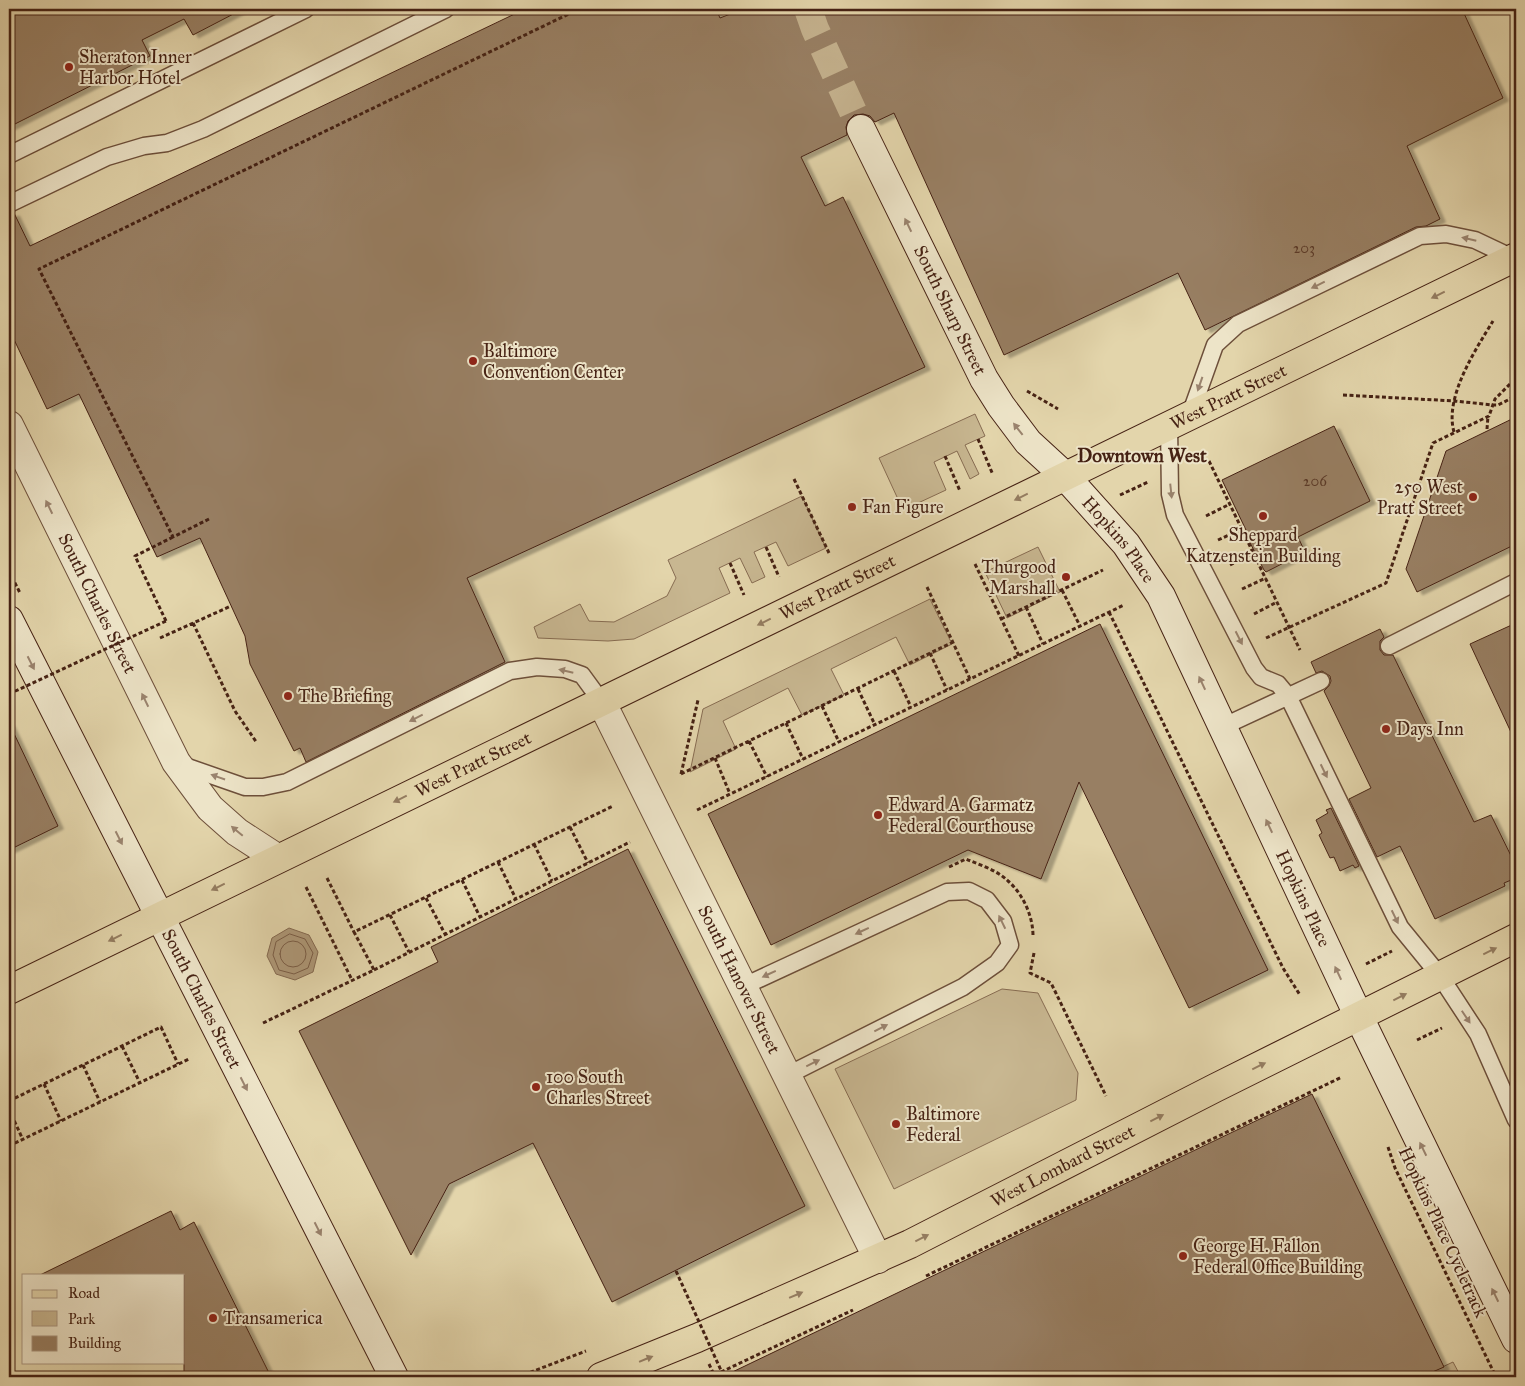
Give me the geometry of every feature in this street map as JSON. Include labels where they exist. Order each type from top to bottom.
[{"type":"main road","name":"South Sharp Street","points":[[861,129],[984,379],[1001,406],[1028,442],[1065,476]]},
{"type":"main road","name":"West Pratt Street","points":[[9,990],[277,858],[1515,258]]},
{"type":"main road","name":"South Charles Street","points":[[9,425],[176,762],[210,808],[237,832],[277,858]]},
{"type":"main road","name":"Hopkins Place","points":[[1065,476],[1126,544],[1161,596],[1359,1017],[1516,1339]]},
{"type":"main road","name":"South Charles Street","points":[[9,620],[394,1377]]},
{"type":"main road","name":"South Hanover Street","points":[[601,701],[878,1259]]},
{"type":"main road","name":"West Lombard Street","points":[[601,1377],[697,1338],[910,1244],[1207,1092],[1516,938]]},
{"type":"lane","points":[[9,155],[306,9]]},
{"type":"lane","points":[[9,204],[107,158],[144,146],[166,143],[203,129],[446,9]]},
{"type":"lane","points":[[1515,258],[1475,240],[1446,234],[1420,236],[1238,324],[1215,345],[1179,420],[1170,494],[1175,515],[1254,668],[1261,677],[1278,684],[1288,696],[1400,927],[1440,976],[1478,1034],[1516,1120]]},
{"type":"lane","points":[[1389,646],[1516,582]]},
{"type":"lane","points":[[176,762],[246,787],[263,787],[287,782],[510,671],[537,667],[565,670],[582,675],[601,701]]},
{"type":"lane","points":[[1222,727],[1321,681]]},
{"type":"lane","points":[[744,986],[947,892],[969,891],[987,900],[1003,921],[1010,945],[997,963],[963,987],[788,1075]]},
{"type":"path","points":[[173,537],[39,269],[579,9]]},
{"type":"path","points":[[1454,432],[1455,401],[1461,379],[1468,362],[1493,321]]},
{"type":"path","points":[[1487,429],[1492,405],[1516,378],[1514,362],[1516,344]]},
{"type":"path","points":[[1343,395],[1455,401],[1492,405],[1498,405],[1516,396]]},
{"type":"path","points":[[1266,638],[1386,583],[1433,443],[1489,416]]},
{"type":"path","points":[[978,439],[993,475]]},
{"type":"path","points":[[945,456],[960,490]]},
{"type":"path","points":[[1209,461],[1300,650]]},
{"type":"path","points":[[794,479],[829,553]]},
{"type":"path","points":[[1206,516],[1230,504]]},
{"type":"path","points":[[9,694],[166,620],[135,556],[209,519]]},
{"type":"path","points":[[1218,540],[1242,529]]},
{"type":"path","points":[[766,547],[779,578]]},
{"type":"path","points":[[1230,565],[1254,553]]},
{"type":"path","points":[[730,563],[744,595]]},
{"type":"path","points":[[975,564],[1019,656]]},
{"type":"path","points":[[1002,619],[1103,570]]},
{"type":"path","points":[[1242,589],[1266,578]]},
{"type":"path","points":[[928,587],[970,679]]},
{"type":"path","points":[[1062,590],[1080,626]]},
{"type":"path","points":[[1254,614],[1278,602]]},
{"type":"path","points":[[697,810],[1124,605]]},
{"type":"path","points":[[160,638],[231,606]]},
{"type":"path","points":[[1026,607],[1042,644]]},
{"type":"path","points":[[1109,612],[1283,968],[1300,995]]},
{"type":"path","points":[[193,622],[235,711],[257,743]]},
{"type":"path","points":[[698,700],[681,774],[953,642]]},
{"type":"path","points":[[930,653],[947,690]]},
{"type":"path","points":[[894,670],[911,707]]},
{"type":"path","points":[[858,688],[875,725]]},
{"type":"path","points":[[822,706],[839,742]]},
{"type":"path","points":[[786,723],[803,759]]},
{"type":"path","points":[[749,741],[767,777]]},
{"type":"path","points":[[715,758],[730,794]]},
{"type":"path","points":[[354,932],[613,806]]},
{"type":"path","points":[[570,826],[588,863]]},
{"type":"path","points":[[264,1023],[630,842]]},
{"type":"path","points":[[534,844],[552,881]]},
{"type":"path","points":[[948,868],[966,859],[986,867],[1008,880],[1023,899],[1033,924],[1034,942]]},
{"type":"path","points":[[498,862],[516,899]]},
{"type":"path","points":[[326,878],[374,970]]},
{"type":"path","points":[[462,880],[480,917]]},
{"type":"path","points":[[306,887],[352,980]]},
{"type":"path","points":[[426,898],[445,934]]},
{"type":"path","points":[[390,915],[409,952]]},
{"type":"path","points":[[1360,968],[1393,950]]},
{"type":"path","points":[[1034,951],[1030,973],[1051,983],[1106,1096]]},
{"type":"path","points":[[9,1102],[161,1027],[178,1064]]},
{"type":"path","points":[[1417,1040],[1442,1028]]},
{"type":"path","points":[[122,1046],[140,1083]]},
{"type":"path","points":[[9,1146],[189,1059]]},
{"type":"path","points":[[83,1065],[100,1102]]},
{"type":"path","points":[[926,1276],[1342,1077]]},
{"type":"path","points":[[44,1084],[61,1120]]},
{"type":"path","points":[[9,1110],[22,1140]]},
{"type":"path","name":"Hopkins Place Cycletrack","points":[[1387,1142],[1395,1168],[1496,1377]]},
{"type":"path","points":[[676,1271],[724,1377]]},
{"type":"path","points":[[721,1372],[853,1310]]},
{"type":"green space","points":[[975,414],[985,436],[965,445],[979,474],[970,479],[957,451],[934,462],[946,490],[903,510],[879,458]]},
{"type":"green space","points":[[802,496],[826,548],[788,566],[776,542],[754,552],[765,577],[752,583],[740,558],[719,568],[730,593],[634,639],[608,641],[538,638],[534,627],[580,604],[589,621],[614,622],[667,596],[676,578],[668,560]]},
{"type":"green space","points":[[1038,547],[1060,592],[1007,618],[985,572]]},
{"type":"green space","points":[[930,599],[952,644],[910,665],[896,637],[831,669],[844,695],[802,715],[788,688],[723,721],[736,749],[690,772],[703,709]]},
{"type":"green space","points":[[1002,989],[1038,993],[1078,1073],[1076,1100],[894,1189],[835,1069]]},
{"type":"green space","points":[[1453,1362],[1461,1377],[1421,1377]]},
{"type":"water","points":[[289,928],[309,935],[318,952],[313,972],[295,980],[276,974],[267,956],[272,938]]},
{"type":"building","name":"Sheraton Inner Harbor Hotel","points":[[9,9],[243,9],[193,35],[184,19],[142,40],[150,56],[9,127]]},
{"type":"building","name":"Baltimore Convention Center","points":[[525,9],[716,9],[720,18],[743,9],[1462,9],[1503,98],[1407,146],[1440,219],[1426,226],[1416,227],[1205,330],[1178,273],[1004,355],[894,113],[875,122],[870,116],[863,114],[854,115],[848,121],[846,127],[847,135],[801,157],[825,206],[843,197],[925,367],[467,578],[505,662],[306,762],[300,748],[294,751],[250,664],[245,636],[200,538],[157,557],[79,394],[47,409],[9,329],[9,214],[14,213],[30,246]]},
{"type":"building","name":"250 West Pratt Street","points":[[1516,417],[1516,544],[1417,592],[1406,569],[1446,451]]},
{"type":"building","points":[[1334,426],[1370,501],[1298,537],[1305,552],[1266,572],[1244,531],[1246,530],[1222,480]]},
{"type":"building","points":[[1516,623],[1516,743],[1470,644]]},
{"type":"building","name":"Edward A. Garmatz Federal Courthouse","points":[[1100,624],[1268,970],[1189,1008],[1079,782],[1041,879],[968,850],[771,945],[708,814]]},
{"type":"building","name":"Days Inn","points":[[1380,629],[1384,637],[1380,641],[1380,650],[1384,655],[1393,655],[1474,822],[1491,815],[1516,866],[1516,878],[1504,883],[1505,886],[1435,919],[1400,846],[1377,857],[1349,799],[1371,788],[1324,691],[1331,681],[1330,676],[1322,671],[1316,673],[1311,662]]},
{"type":"building","points":[[9,723],[58,826],[9,850]]},
{"type":"building","points":[[1331,808],[1359,866],[1355,868],[1353,865],[1340,871],[1334,857],[1330,858],[1319,835],[1322,833],[1316,820],[1328,813],[1326,810]]},
{"type":"building","name":"100 South Charles Street","points":[[628,849],[805,1206],[612,1302],[533,1143],[449,1184],[411,1255],[299,1031],[438,962],[431,947]]},
{"type":"building","name":"George H. Fallon Federal Office Building","points":[[1312,1094],[1444,1367],[1421,1377],[722,1377]]},
{"type":"building","name":"Transamerica","points":[[171,1211],[180,1230],[194,1222],[271,1377],[184,1377],[185,1274],[42,1274]]},
{"type":"tunnel","points":[[808,9],[815,29],[861,129]]},
{"type":"place","name":"Sheraton Inner Harbor Hotel","points":[[69,67]]},
{"type":"place","name":"Baltimore Convention Center","points":[[473,361]]},
{"type":"place","name":"250 West Pratt Street","points":[[1473,497]]},
{"type":"place","name":"Fan Figure","points":[[852,507]]},
{"type":"place","name":"Sheppard Katzenstein Building","points":[[1263,516]]},
{"type":"place","name":"Thurgood Marshall","points":[[1066,577]]},
{"type":"place","name":"The Briefing","points":[[288,696]]},
{"type":"place","name":"Days Inn","points":[[1386,729]]},
{"type":"place","name":"Edward A. Garmatz Federal Courthouse","points":[[878,815]]},
{"type":"place","name":"100 South Charles Street","points":[[536,1087]]},
{"type":"place","name":"Baltimore Federal","points":[[896,1124]]},
{"type":"place","name":"George H. Fallon Federal Office Building","points":[[1183,1256]]},
{"type":"place","name":"Transamerica","points":[[213,1318]]},
{"type":"district","name":"Downtown West","points":[[1142,455]]}]
